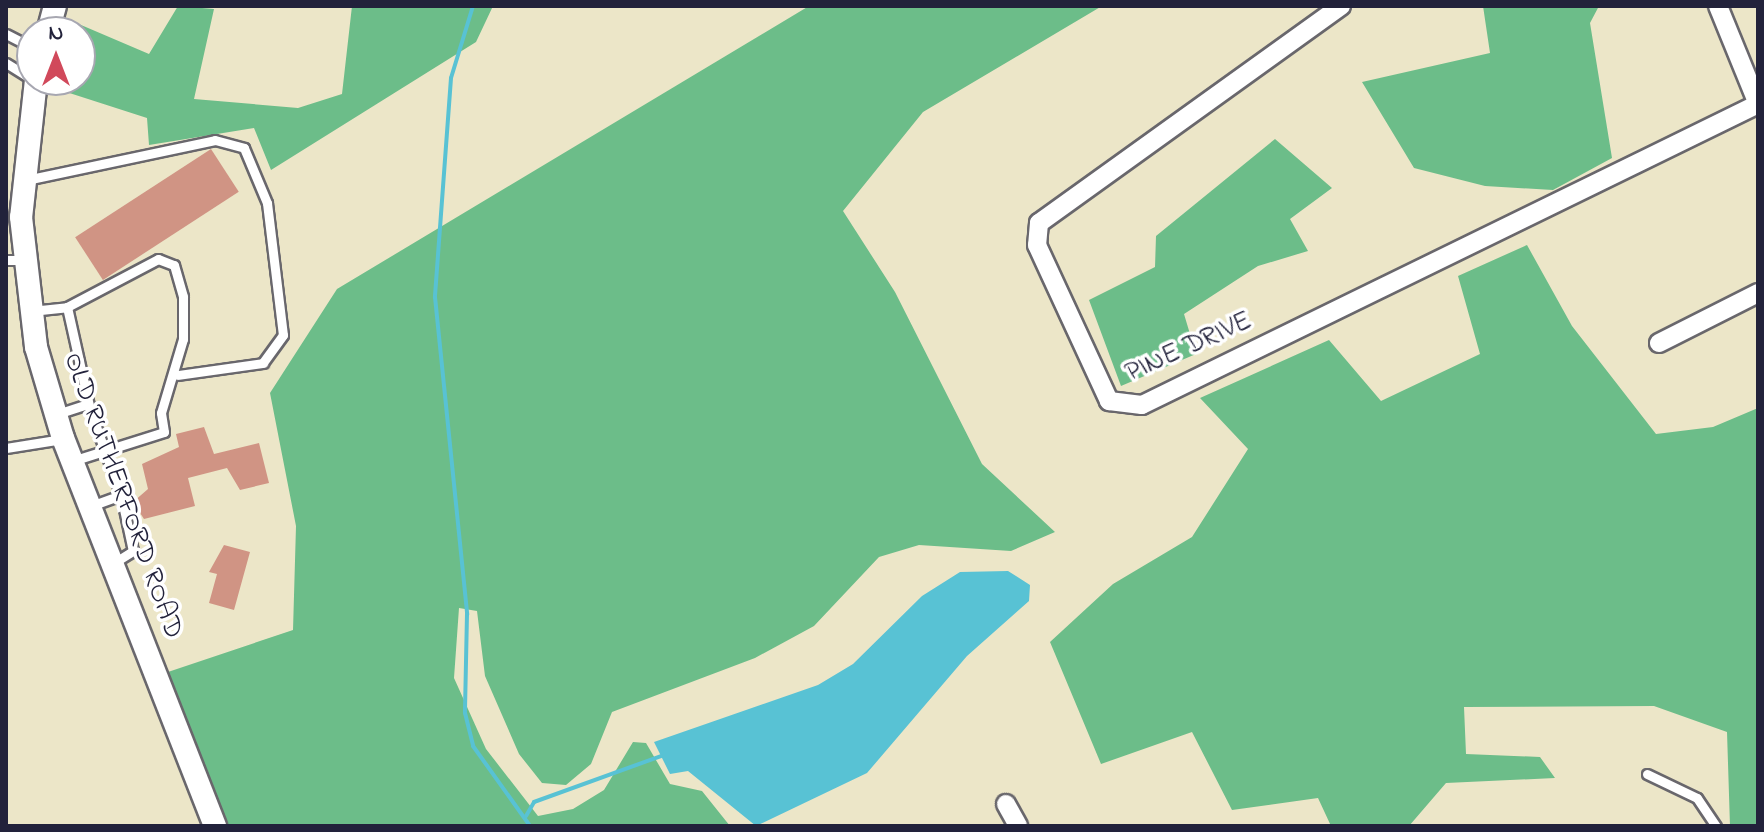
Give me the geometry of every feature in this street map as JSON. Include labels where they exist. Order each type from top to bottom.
[{"type":"street","name":"PINE DRIVE","points":[[1341,6],[1039,223],[1037,245],[1109,401],[1142,405],[1758,104]]},
{"type":"street","points":[[1718,6],[1758,104]]},
{"type":"street","name":"OLD RUTHERFORD ROAD","points":[[32,96],[15,260],[63,438],[215,826]]},
{"type":"street","points":[[1659,343],[1758,293]]},
{"type":"street","points":[[1006,804],[1018,826]]},
{"type":"lane","points":[[22,180],[215,140],[244,148],[267,203],[283,335],[263,363],[178,375]]},
{"type":"lane","points":[[30,311],[67,307],[158,259],[169,259],[187,312],[178,375],[161,413],[164,432],[72,461]]},
{"type":"lane","points":[[67,307],[88,404],[121,495],[133,551],[112,564]]},
{"type":"lane","points":[[55,415],[88,404]]},
{"type":"lane","points":[[6,448],[63,438]]},
{"type":"lane","points":[[89,507],[121,495]]},
{"type":"lane","points":[[1647,774],[1697,798],[1716,826]]},
{"type":"green space","points":[[178,6],[214,9],[194,99],[298,108],[342,94],[352,6],[493,6],[476,42],[271,170],[254,128],[149,145],[147,118],[79,96],[96,96],[96,31],[149,54]]},
{"type":"green space","points":[[809,6],[1102,6],[923,112],[843,211],[895,292],[982,464],[1055,532],[1011,551],[919,545],[879,557],[814,626],[755,658],[612,712],[591,764],[566,785],[542,783],[519,754],[485,676],[477,611],[459,608],[454,678],[486,749],[538,816],[573,809],[604,790],[633,742],[646,743],[670,784],[702,791],[730,826],[229,826],[165,673],[293,630],[296,526],[270,393],[337,289]]},
{"type":"green space","points":[[1483,6],[1599,6],[1590,23],[1612,158],[1553,190],[1485,186],[1414,168],[1362,82],[1490,53]]},
{"type":"green space","points":[[1275,139],[1332,188],[1290,219],[1308,251],[1258,266],[1184,314],[1196,354],[1121,386],[1089,300],[1155,267],[1156,236]]},
{"type":"green space","points":[[1527,245],[1572,326],[1656,434],[1713,427],[1758,408],[1758,826],[1730,826],[1727,732],[1654,706],[1464,707],[1466,754],[1540,757],[1555,778],[1446,783],[1409,826],[1331,826],[1318,798],[1232,810],[1192,732],[1101,764],[1050,642],[1113,584],[1192,537],[1248,449],[1200,398],[1329,340],[1381,401],[1480,354],[1458,276]]},
{"type":"water","points":[[1008,571],[1030,585],[1029,601],[967,656],[867,773],[756,826],[688,771],[670,774],[654,742],[818,685],[853,664],[922,596],[960,572]]},
{"type":"building","points":[[211,149],[239,192],[103,280],[75,237]]},
{"type":"building","points":[[204,427],[214,454],[259,443],[269,483],[240,490],[227,468],[188,478],[195,506],[144,519],[133,502],[148,489],[142,464],[179,447],[176,434]]},
{"type":"building","points":[[224,545],[250,552],[234,610],[209,603],[217,574],[209,572]]},
{"type":"waterway","points":[[473,6],[451,78],[435,297],[467,614],[465,713],[473,746],[530,826]]},
{"type":"waterway","points":[[526,816],[534,802],[661,756]]}]
